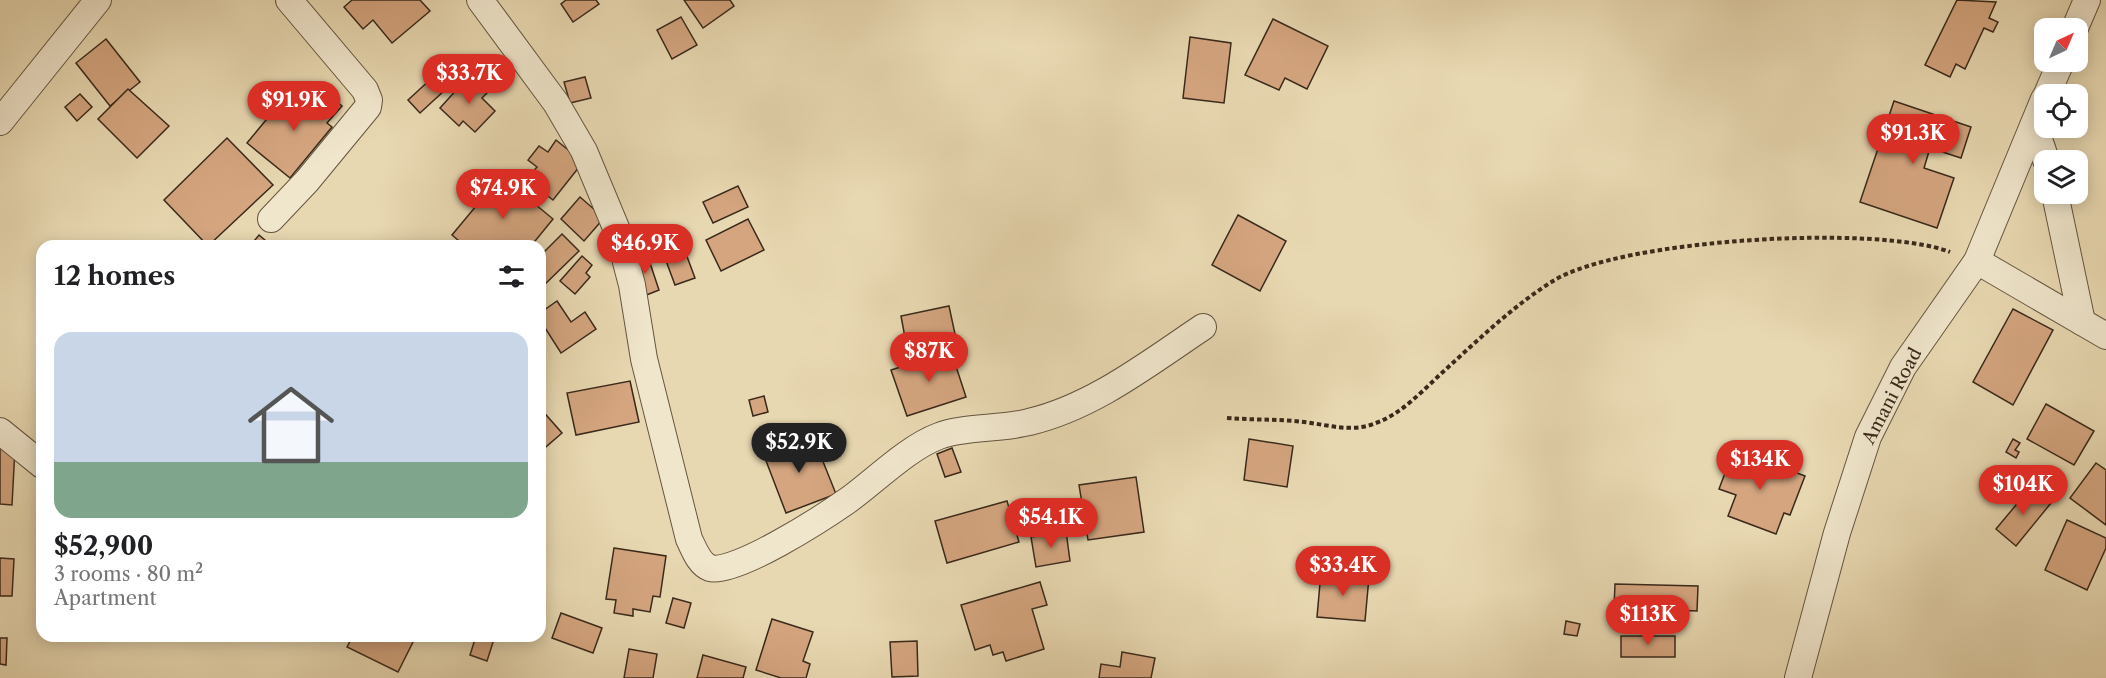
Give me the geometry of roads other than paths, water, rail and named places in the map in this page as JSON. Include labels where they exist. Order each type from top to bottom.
[{"type":"street","points":[[0,122],[98,0]]},
{"type":"street","points":[[270,219],[307,181],[368,107],[369,100],[365,90],[288,0]]},
{"type":"street","points":[[480,0],[556,103],[584,151],[619,235],[632,285],[644,359],[682,515],[690,539],[705,565],[719,568],[736,564],[773,547],[844,503],[910,453],[940,435],[1031,422],[1059,411],[1093,397],[1132,375],[1203,327]]},
{"type":"street","points":[[2079,18],[2087,0]]},
{"type":"street","name":"Amani Road","points":[[1798,678],[1837,533],[1868,437],[1903,367],[1977,261],[2034,124]]},
{"type":"street","points":[[2057,204],[2082,322]]},
{"type":"street","points":[[1977,261],[2106,336]]},
{"type":"street","points":[[0,431],[36,460]]}]
